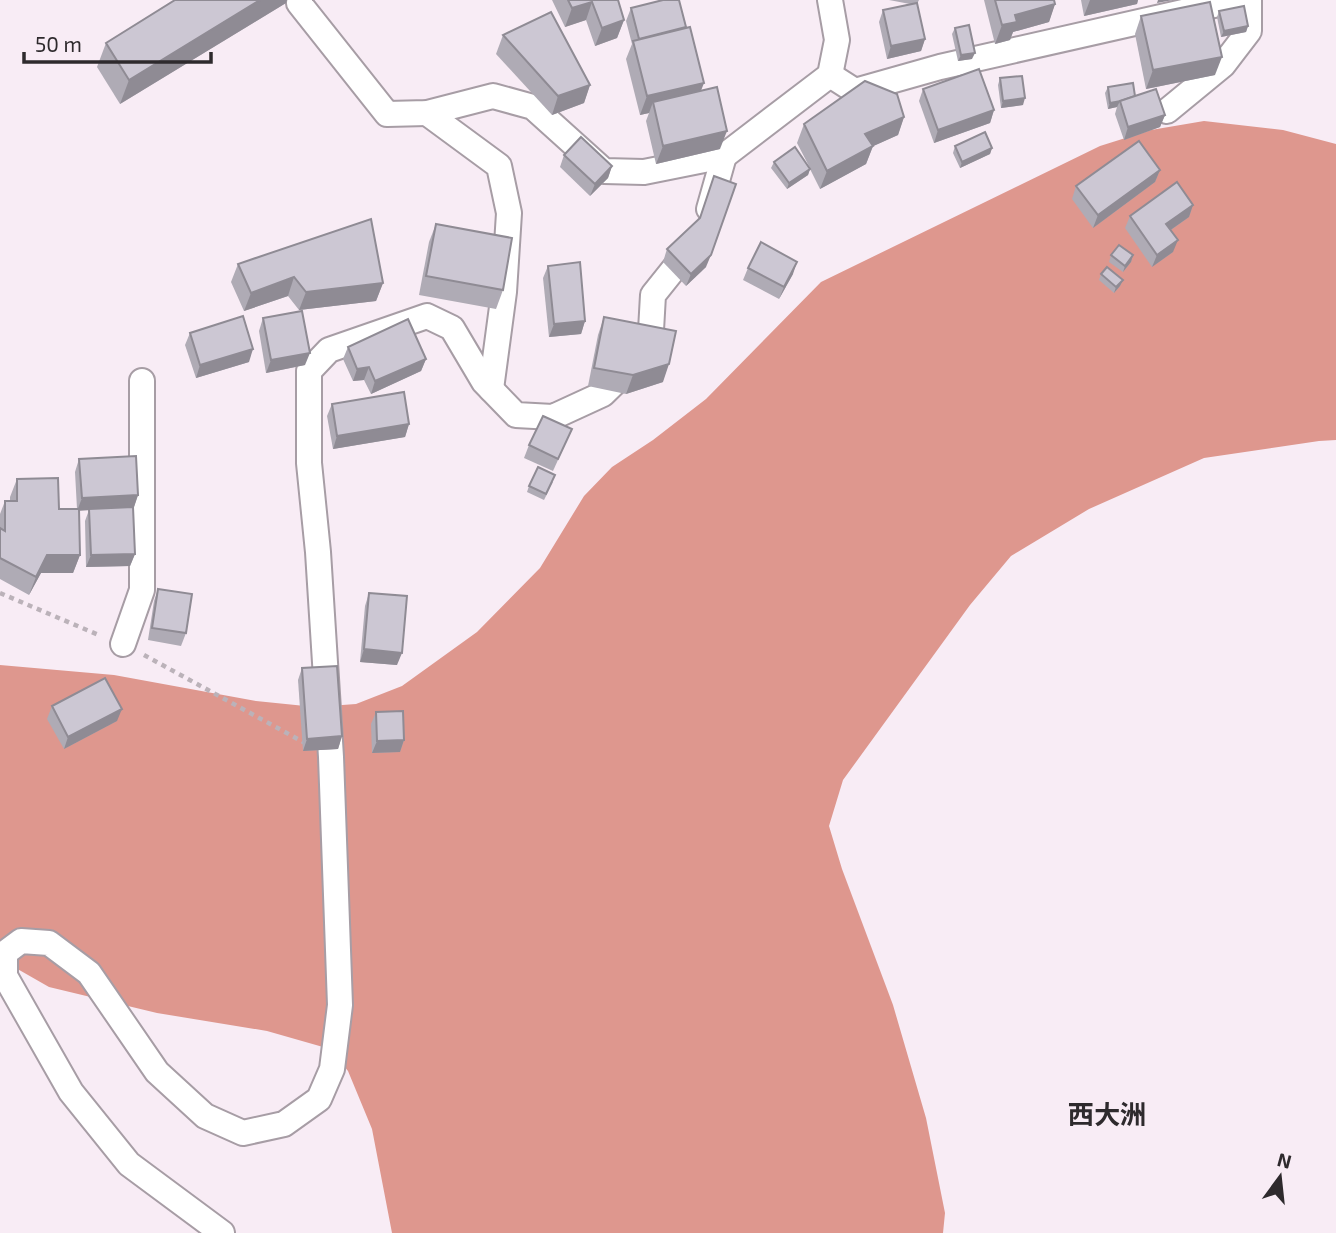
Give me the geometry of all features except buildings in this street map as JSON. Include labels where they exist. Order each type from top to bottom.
[{"type":"street","points":[[300,0],[299,4],[387,114],[427,113],[492,96],[533,107],[604,171],[644,172],[724,156],[830,75],[837,40],[830,0]]},
{"type":"street","points":[[830,75],[856,91],[940,66],[1237,0]]},
{"type":"street","points":[[1167,111],[1223,65],[1249,31],[1249,0]]},
{"type":"street","points":[[427,113],[499,166],[509,213],[504,292],[491,389]]},
{"type":"street","points":[[222,1233],[129,1164],[71,1093],[5,976],[5,953],[21,941],[49,943],[89,973],[157,1072],[205,1116],[243,1133],[285,1124],[319,1099],[332,1069],[340,1005],[331,757],[318,552],[309,463],[309,371],[329,350],[427,316],[452,328],[484,382],[516,415],[553,416],[603,394],[650,348],[653,295],[702,234],[724,156]]},
{"type":"street","points":[[123,644],[142,590],[142,381]]},
{"type":"path","points":[[0,593],[123,644],[331,757]]},
{"type":"shaded area","points":[[1204,121],[1283,130],[1336,144],[1336,440],[1204,458],[1089,509],[1011,556],[970,605],[843,780],[829,826],[842,869],[893,1005],[926,1118],[945,1213],[943,1233],[392,1233],[372,1129],[348,1071],[330,1049],[267,1031],[157,1013],[49,987],[0,959],[0,665],[114,675],[256,701],[315,707],[356,704],[402,686],[477,632],[540,568],[584,496],[612,467],[653,440],[706,399],[821,282],[1100,146],[1151,130]]},
{"type":"district","name":"西大洲","points":[[1107,1113]]}]
